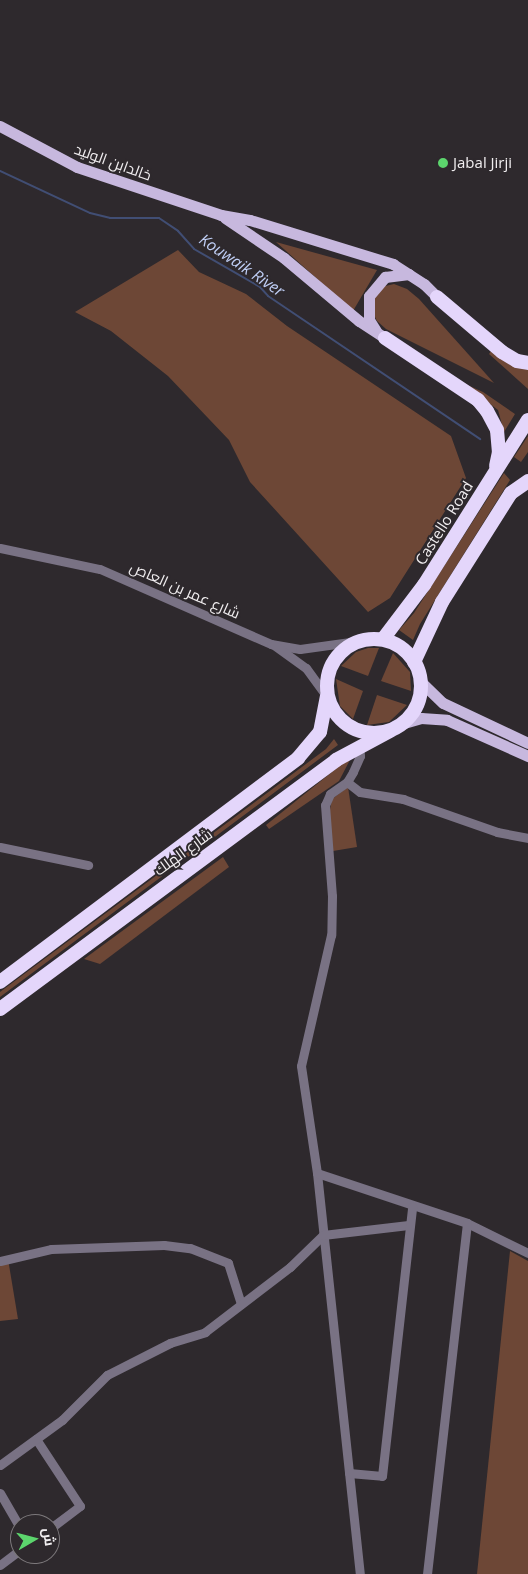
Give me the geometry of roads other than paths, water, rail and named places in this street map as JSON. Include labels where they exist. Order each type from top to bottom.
[{"type":"highway","points":[[437,297],[502,352],[517,361],[528,363]]},
{"type":"highway","points":[[385,338],[478,400],[487,411],[497,430],[499,452],[491,478]]},
{"type":"highway","name":"Castello Road","points":[[382,639],[424,585],[528,420]]},
{"type":"highway","points":[[414,662],[442,602],[511,493],[528,480]]},
{"type":"highway","points":[[382,639],[404,649],[414,662],[421,682],[418,704],[404,723],[390,731],[374,734],[358,732],[344,724],[333,712],[327,697],[326,683],[332,664],[345,648],[357,641],[382,639]]},
{"type":"highway","name":"شارع الهلك","points":[[0,982],[298,758],[320,732],[327,697]]},
{"type":"highway","name":"شارع الهلك","points":[[0,1009],[359,746],[390,731]]},
{"type":"main road","name":"خالدابن الوليد","points":[[0,126],[77,167],[221,216]]},
{"type":"main road","points":[[221,216],[250,220],[375,257],[409,274],[437,297]]},
{"type":"main road","points":[[221,216],[284,258],[359,321],[385,338]]},
{"type":"main road","points":[[385,338],[370,320],[369,296],[385,278],[409,274]]},
{"type":"main road","points":[[421,682],[443,703],[528,743]]},
{"type":"main road","points":[[404,723],[421,718],[447,720],[528,756]]},
{"type":"street","name":"شارع عمر بن العاص","points":[[0,548],[100,569],[271,644],[300,649],[357,641]]},
{"type":"street","points":[[271,644],[306,668],[327,697]]},
{"type":"street","points":[[359,746],[360,756],[346,782],[330,794],[325,805],[332,896],[331,934],[301,1066],[317,1173],[360,1574]]},
{"type":"street","points":[[346,782],[360,792],[403,799],[497,832],[528,838]]},
{"type":"street","points":[[0,847],[88,865]]},
{"type":"street","points":[[317,1173],[412,1207],[467,1223],[528,1253]]},
{"type":"street","points":[[349,1473],[382,1476],[408,1225],[412,1207]]},
{"type":"street","points":[[427,1574],[467,1223]]},
{"type":"street","points":[[0,1465],[62,1420],[107,1375],[170,1343],[205,1332],[290,1267],[323,1235],[408,1225]]},
{"type":"street","points":[[0,1261],[51,1249],[164,1245],[190,1248],[228,1263],[236,1298],[241,1304]]},
{"type":"street","points":[[36,1439],[80,1506],[60,1521]]},
{"type":"street","points":[[0,1492],[13,1514]]},
{"type":"waterway","name":"Kouwaik River","points":[[0,171],[90,213],[110,218],[159,218],[178,231],[194,249],[260,287],[268,296],[480,439]]},
{"type":"place","name":"Jabal Jirji","points":[[443,163]]}]
